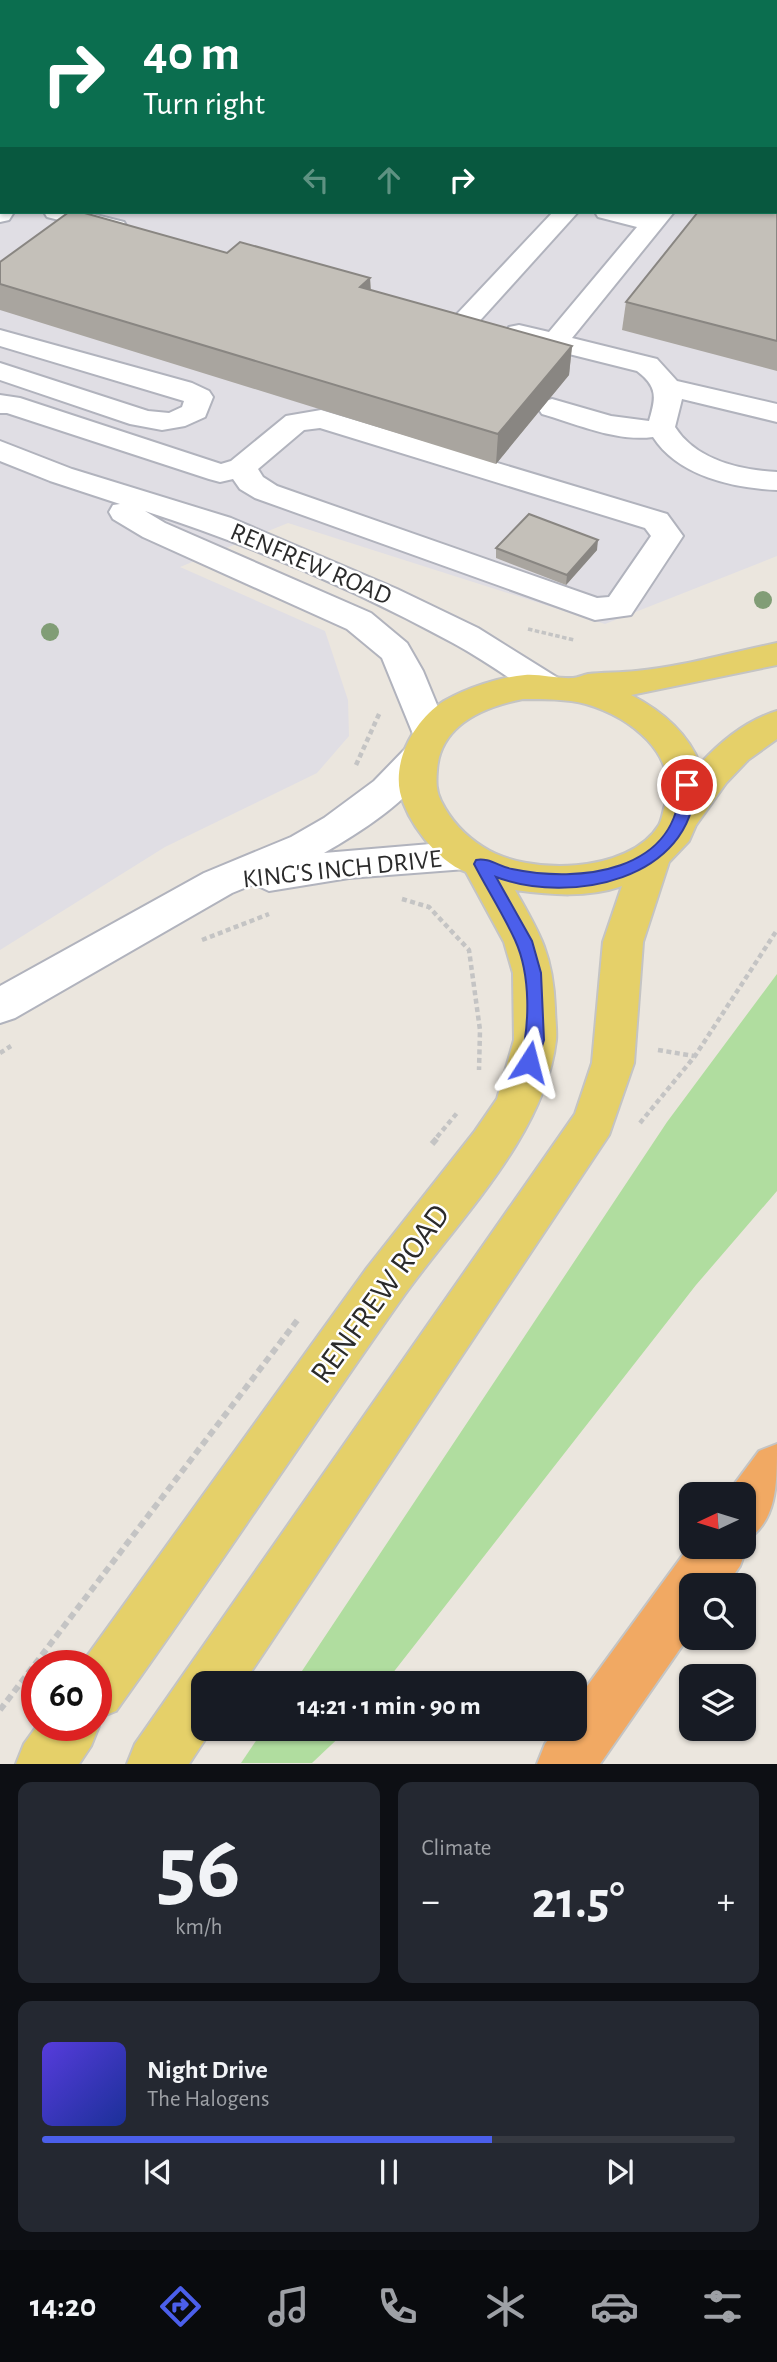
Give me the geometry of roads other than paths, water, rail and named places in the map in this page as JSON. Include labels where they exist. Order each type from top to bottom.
[{"type":"highway","points":[[756,1498],[777,1469]]},
{"type":"highway","points":[[565,1763],[679,1605]]},
{"type":"main road","points":[[777,654],[639,683],[523,687],[493,693],[467,703],[447,717],[425,745],[418,794],[431,821],[450,844],[474,860],[508,875],[561,882],[587,880],[623,871],[652,855],[670,839],[720,763],[754,735],[777,723]]},
{"type":"main road","points":[[555,687],[587,691],[624,705],[649,720],[669,740],[683,764],[687,785],[687,801],[681,820]]},
{"type":"main road","points":[[219,1671],[594,1122],[613,1063],[623,942],[652,855]]},
{"type":"main road","name":"RENFREW ROAD","points":[[112,1670],[384,1284],[491,1145],[498,1100],[535,1040],[533,973],[524,941],[474,860]]},
{"type":"main road","points":[[155,1763],[191,1711]]},
{"type":"main road","points":[[44,1763],[60,1741]]},
{"type":"street","points":[[64,214],[137,233]]},
{"type":"street","points":[[564,214],[456,317],[647,365],[662,376],[668,387],[668,403],[661,427],[674,447],[702,464],[763,481],[777,481]]},
{"type":"street","points":[[624,214],[658,218]]},
{"type":"street","points":[[555,342],[658,218]]},
{"type":"street","points":[[0,338],[199,397],[195,411],[182,420],[163,424],[0,370]]},
{"type":"street","points":[[668,387],[777,413]]},
{"type":"street","points":[[0,404],[10,404],[220,473],[242,467],[296,422],[321,419],[656,521],[667,536],[619,607],[595,609],[266,492],[251,483],[242,467]]},
{"type":"street","points":[[552,408],[635,430],[661,427]]},
{"type":"street","name":"RENFREW ROAD","points":[[0,450],[61,475],[220,525],[386,596],[466,636],[555,687]]},
{"type":"street","name":"RENFREW ROAD","points":[[61,475],[154,530],[359,621],[395,651],[406,671],[425,745]]},
{"type":"street","points":[[220,525],[245,500],[266,492]]},
{"type":"street","name":"KING'S INCH DRIVE","points":[[0,1006],[218,883],[304,847],[337,828],[387,790],[425,745]]},
{"type":"street","name":"KING'S INCH DRIVE","points":[[218,883],[349,864],[474,860]]}]
